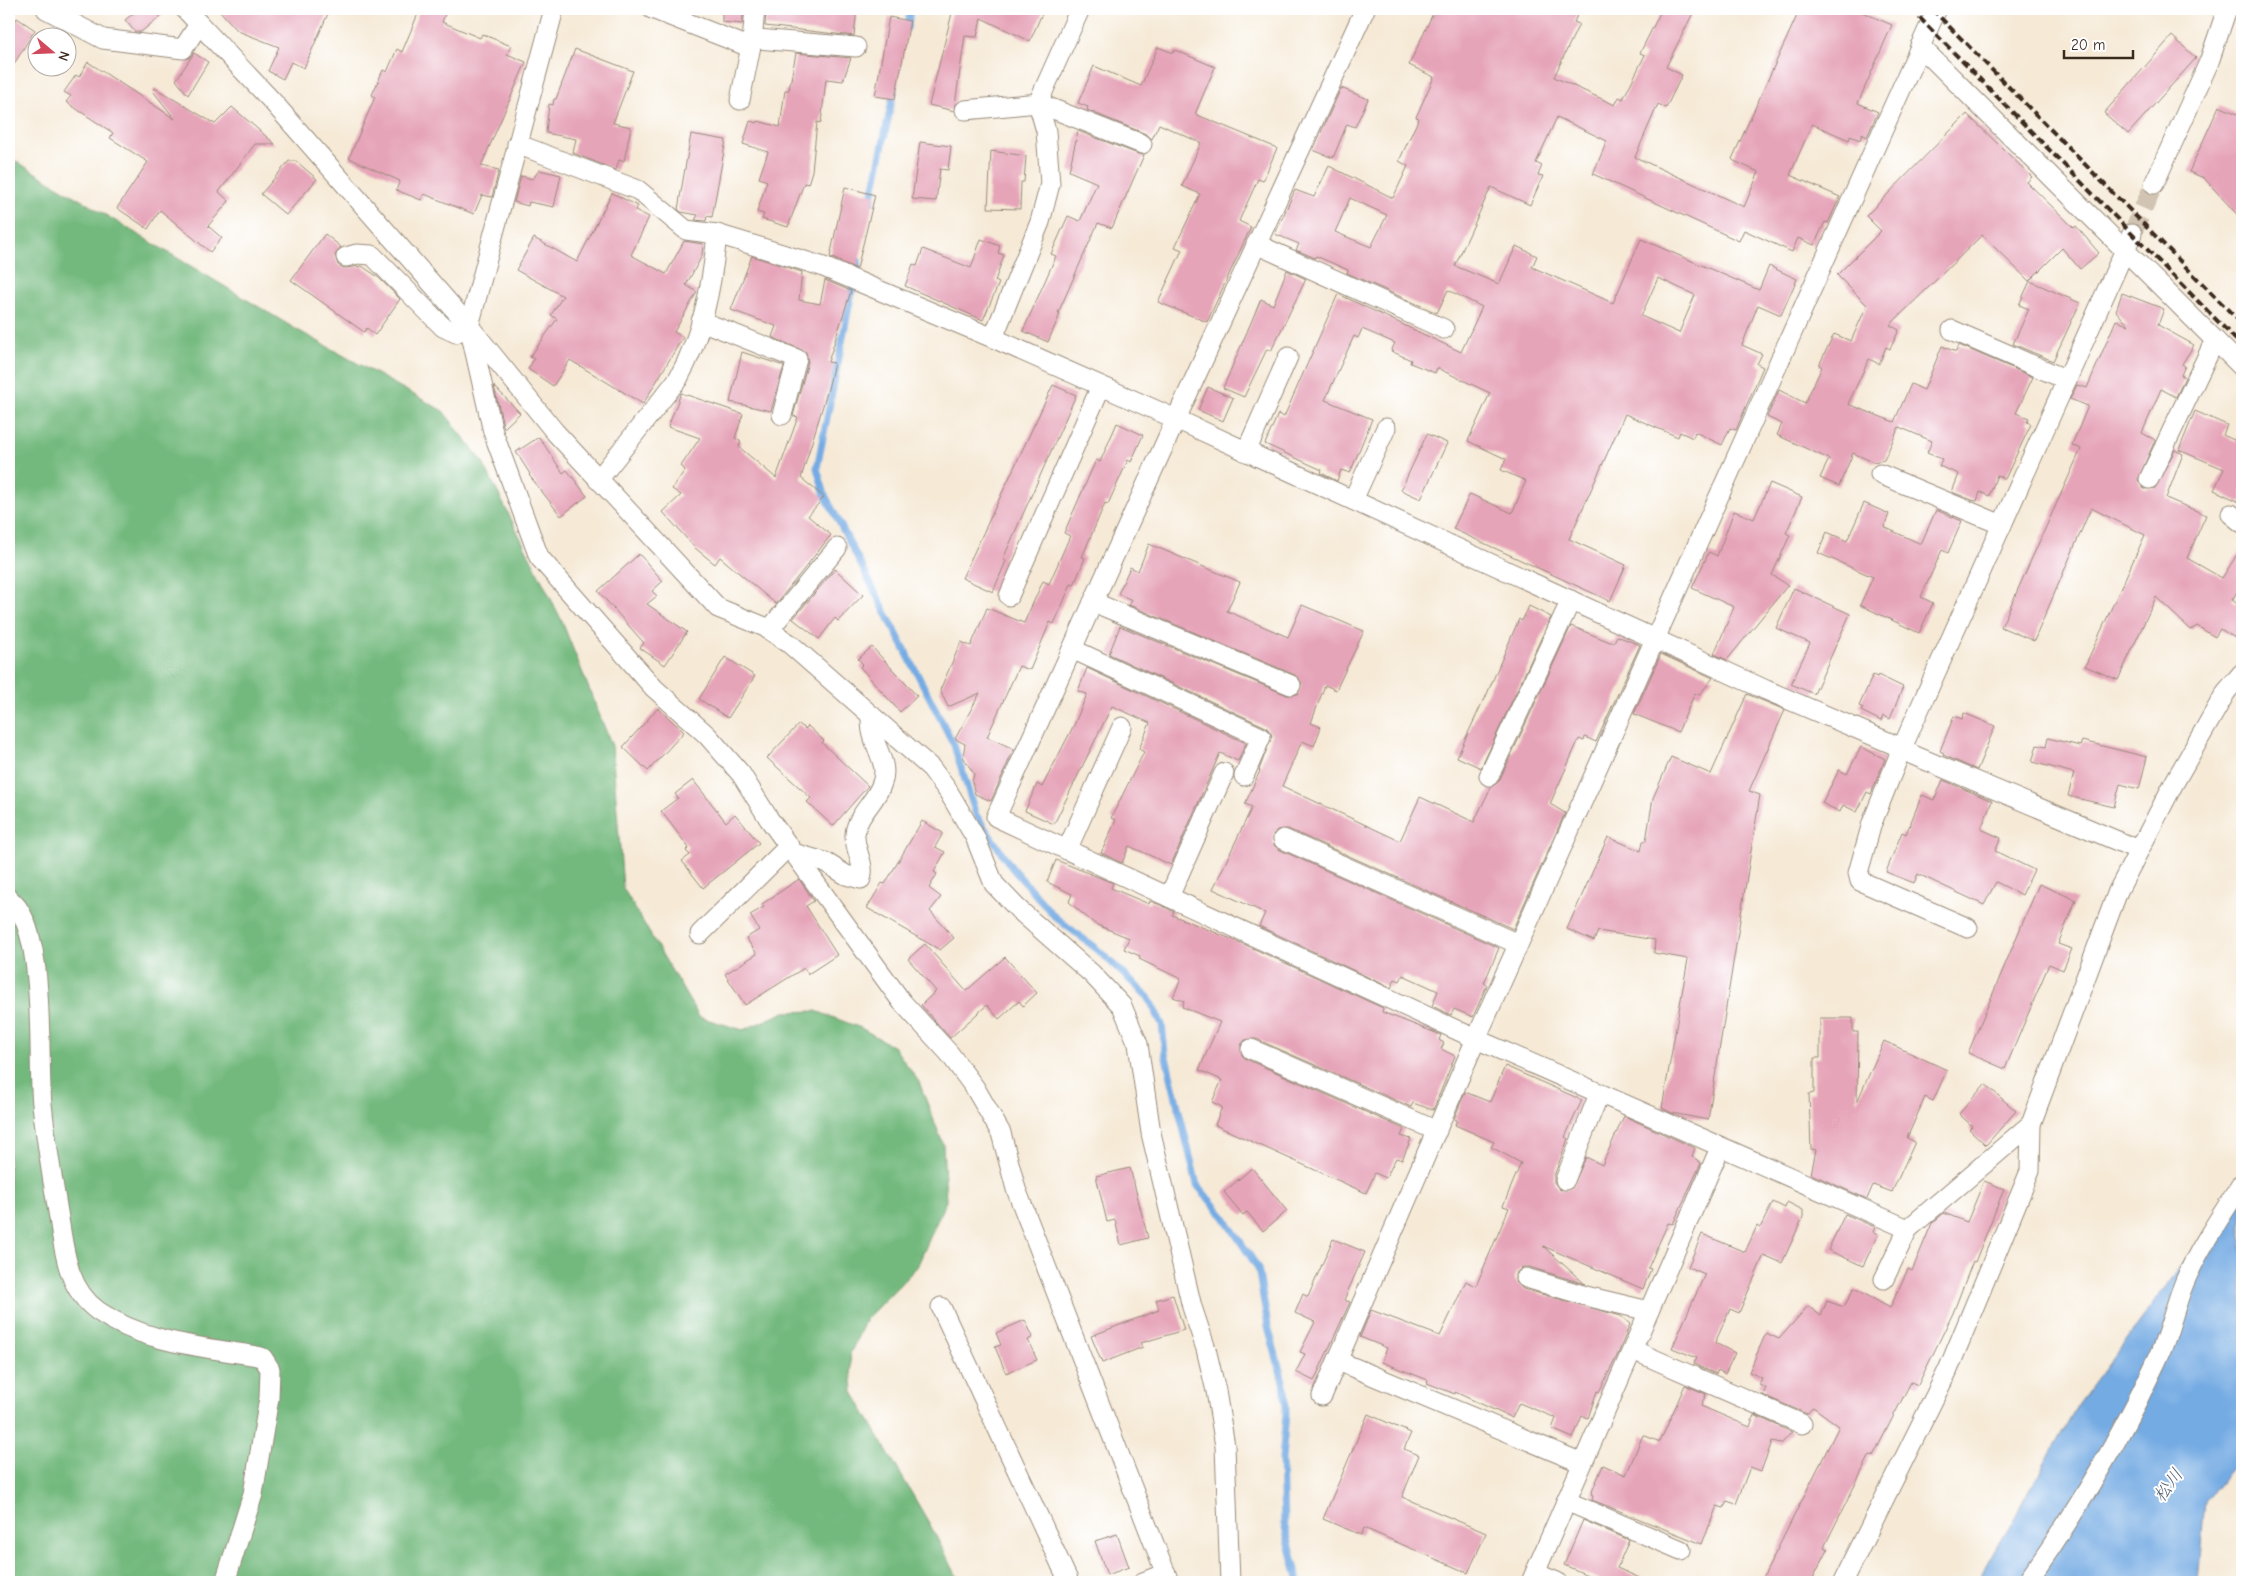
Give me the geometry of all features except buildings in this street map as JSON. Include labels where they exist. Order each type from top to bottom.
[{"type":"street","points":[[46,9],[102,39],[183,49],[199,24]]},
{"type":"street","points":[[185,9],[272,101],[469,326],[555,432],[718,608],[770,630],[790,644],[931,768],[948,791],[975,837],[994,884],[1018,909],[1092,974],[1122,1006],[1138,1044],[1151,1133],[1192,1307],[1206,1349],[1218,1400],[1226,1446],[1230,1582]]},
{"type":"street","points":[[554,9],[469,326],[493,432],[539,557],[654,688],[707,735],[741,774],[792,849],[902,1002],[949,1053],[975,1088],[1001,1132],[1016,1189],[1167,1578],[1143,1582]]},
{"type":"street","points":[[652,9],[744,45],[758,39],[856,47]]},
{"type":"street","points":[[740,100],[752,41],[755,9]]},
{"type":"street","points":[[993,338],[1040,222],[1050,184],[1046,131],[1038,104],[1080,9]]},
{"type":"street","points":[[975,837],[996,817],[1176,419],[1365,9]]},
{"type":"street","points":[[1322,1396],[1518,944],[1937,9]]},
{"type":"street","points":[[2154,184],[2209,62],[2227,9]]},
{"type":"street","points":[[1920,46],[2242,367]]},
{"type":"street","points":[[965,110],[1038,104],[1142,144]]},
{"type":"street","points":[[517,144],[638,190],[686,230],[717,234],[821,266],[993,338],[1176,419],[1655,637],[1766,690],[1902,748],[1913,756],[2139,850]]},
{"type":"street","points":[[598,480],[678,379],[687,363],[711,287],[717,234]]},
{"type":"street","points":[[1968,928],[1860,881],[1858,872],[1872,823],[1902,748],[2132,234]]},
{"type":"street","points":[[1256,244],[1444,329]]},
{"type":"street","points":[[346,257],[357,254],[372,255],[442,327],[456,333],[469,326]]},
{"type":"street","points":[[701,321],[797,358],[782,415]]},
{"type":"street","points":[[1952,330],[2067,380]]},
{"type":"street","points":[[2149,479],[2215,340]]},
{"type":"street","points":[[1246,452],[1288,357]]},
{"type":"street","points":[[1008,596],[1101,386]]},
{"type":"street","points":[[1353,500],[1386,428]]},
{"type":"street","points":[[1880,474],[2002,525]]},
{"type":"street","points":[[770,630],[837,548]]},
{"type":"street","points":[[1489,776],[1571,600]]},
{"type":"street","points":[[1093,602],[1291,685]]},
{"type":"street","points":[[1072,648],[1261,737],[1244,776]]},
{"type":"street","points":[[1843,1582],[1948,1370],[2030,1172],[2031,1124],[2118,891],[2226,692],[2242,674]]},
{"type":"street","points":[[792,849],[825,862],[846,875],[861,879],[864,870],[854,846],[856,831],[860,818],[882,783],[885,768],[872,731],[871,715]]},
{"type":"street","points":[[1067,850],[1122,726]]},
{"type":"street","points":[[1169,897],[1224,773]]},
{"type":"street","points":[[996,817],[1476,1039],[1720,1148],[1908,1229]]},
{"type":"street","points":[[1283,839],[1518,944]]},
{"type":"street","points":[[700,934],[792,849]]},
{"type":"street","points":[[9,900],[22,912],[29,932],[39,1000],[42,1103],[63,1245],[70,1275],[78,1292],[98,1310],[138,1330],[172,1343],[257,1356],[267,1362],[270,1369],[269,1398],[254,1494],[224,1582]]},
{"type":"street","points":[[1251,1049],[1437,1131]]},
{"type":"street","points":[[1565,1180],[1599,1094]]},
{"type":"street","points":[[1884,1278],[1908,1229],[2031,1124]]},
{"type":"street","points":[[1557,1582],[1533,1578],[1720,1148]]},
{"type":"street","points":[[2027,1582],[2060,1536],[2129,1418],[2158,1357],[2184,1283],[2198,1252],[2242,1183]]},
{"type":"street","points":[[1526,1278],[1649,1312]]},
{"type":"street","points":[[941,1307],[1068,1582]]},
{"type":"street","points":[[1633,1350],[1802,1424]]},
{"type":"street","points":[[1338,1361],[1582,1463]]},
{"type":"street","points":[[1566,1501],[1681,1550]]},
{"type":"green space","points":[[9,157],[294,328],[443,411],[482,461],[561,619],[612,746],[623,888],[699,1017],[743,1030],[785,1012],[816,1011],[861,1028],[894,1047],[919,1082],[943,1144],[946,1201],[917,1267],[866,1319],[850,1354],[853,1392],[929,1523],[960,1582],[9,1582]]},
{"type":"water","name":"松川","points":[[2242,1185],[2242,1456],[2205,1501],[2198,1582],[1978,1582],[2078,1404]]},
{"type":"waterway","points":[[907,28],[911,9]]},
{"type":"waterway","points":[[871,202],[894,90]]},
{"type":"waterway","points":[[858,261],[817,468],[825,495],[954,745],[976,815],[1012,868],[1055,917],[1098,950],[1148,997],[1162,1024],[1165,1053],[1197,1185],[1224,1217],[1258,1268],[1268,1326],[1285,1389],[1286,1414],[1282,1459],[1284,1524],[1299,1582]]},
{"type":"tunnel","points":[[2132,234],[2154,184]]},
{"type":"railway","points":[[1911,9],[2242,346]]},
{"type":"railway","points":[[1932,9],[2242,324]]}]
